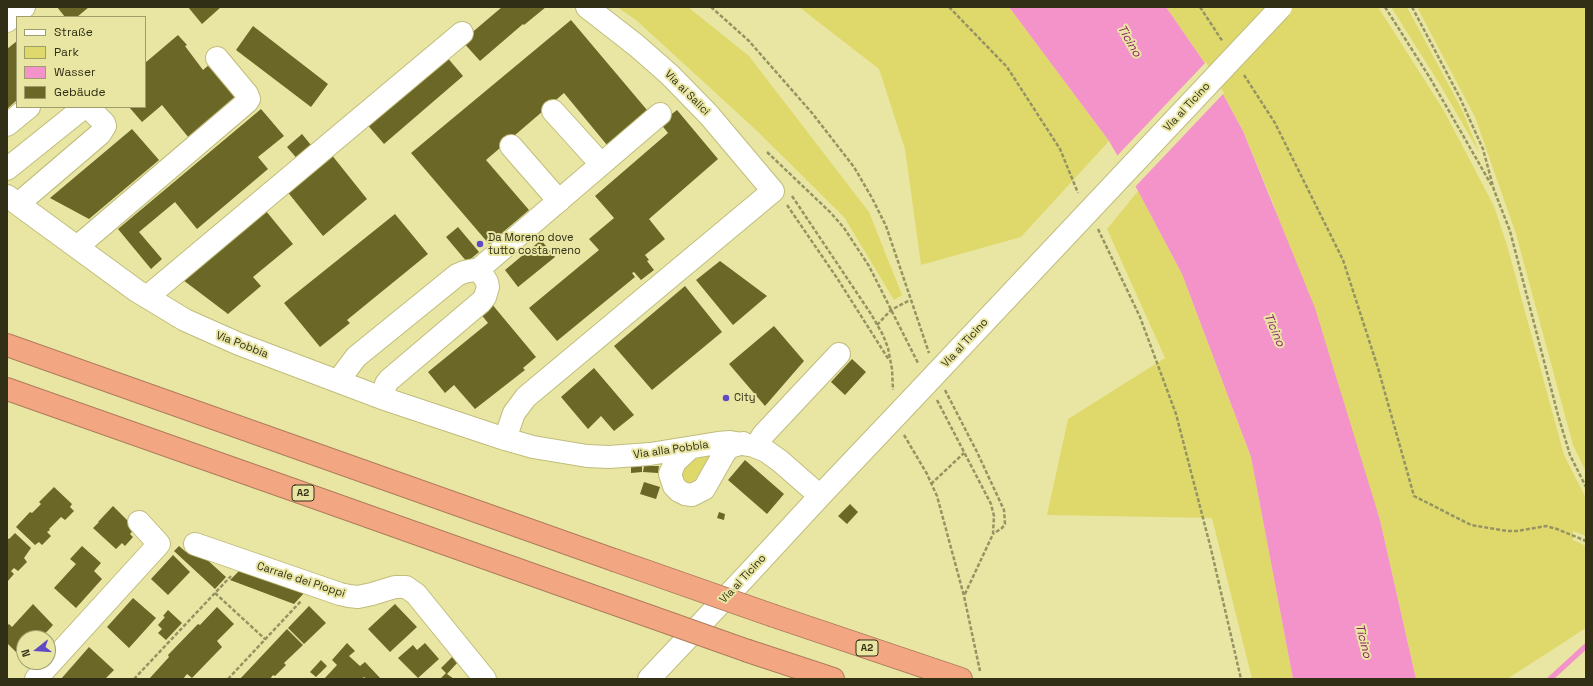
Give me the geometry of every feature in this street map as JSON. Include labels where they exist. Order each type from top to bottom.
[{"type":"highway","name":"A2","points":[[7,332],[174,404]]},
{"type":"highway","name":"A2","points":[[7,345],[774,616],[971,675]]},
{"type":"highway","name":"A2","points":[[7,389],[748,651],[833,679]]},
{"type":"street","points":[[7,21],[24,7]]},
{"type":"street","name":"Via ai Salici","points":[[587,7],[637,46],[670,75],[709,115],[774,191]]},
{"type":"street","name":"Via al Ticino","points":[[649,679],[1281,7]]},
{"type":"street","points":[[142,294],[462,33]]},
{"type":"street","points":[[77,247],[247,102],[249,99],[247,94],[216,58]]},
{"type":"street","points":[[7,125],[27,108]]},
{"type":"street","points":[[7,169],[83,108],[91,110],[104,123],[105,126],[100,134],[13,200]]},
{"type":"street","points":[[553,111],[601,164]]},
{"type":"street","points":[[340,382],[350,364],[362,352],[457,275],[479,269],[660,114]]},
{"type":"street","points":[[511,146],[559,201]]},
{"type":"street","points":[[142,294],[293,159]]},
{"type":"street","points":[[505,439],[514,414],[526,398],[774,191]]},
{"type":"street","name":"Via Pobbia","points":[[13,200],[142,294],[185,320],[211,333],[382,398],[505,439]]},
{"type":"street","points":[[382,398],[386,384],[389,380],[485,297],[488,287],[479,269]]},
{"type":"street","points":[[690,448],[675,462],[670,474],[674,486],[679,491],[692,495],[704,490],[725,452],[730,447],[750,445],[763,435],[839,354]]},
{"type":"street","name":"Via alla Pobbia","points":[[505,439],[533,447],[587,456],[631,456],[718,443],[750,445],[766,450],[820,496]]},
{"type":"street","points":[[36,679],[159,544],[139,522]]},
{"type":"street","name":"Carrale dei Pioppi","points":[[195,544],[340,594],[358,597],[402,586],[410,589],[416,594],[485,679]]},
{"type":"path","points":[[711,7],[749,41],[812,113],[854,167],[872,198]]},
{"type":"path","points":[[949,7],[1007,67],[1060,150],[1081,198]]},
{"type":"path","points":[[1200,7],[1225,45]]},
{"type":"path","points":[[1385,7],[1430,78],[1494,190]]},
{"type":"path","points":[[1412,7],[1460,98],[1483,150],[1494,190],[1510,231],[1558,415],[1570,455],[1586,487]]},
{"type":"path","points":[[1242,71],[1275,124],[1343,260],[1378,368],[1414,496],[1471,525],[1507,531],[1517,531],[1546,526],[1586,541]]},
{"type":"path","points":[[765,150],[831,213],[844,228],[868,266],[919,364]]},
{"type":"path","points":[[774,191],[781,198],[833,272],[890,362]]},
{"type":"path","points":[[1096,226],[1140,317],[1176,414],[1211,549],[1240,679]]},
{"type":"path","points":[[878,325],[891,310],[910,300]]},
{"type":"path","points":[[936,398],[991,504],[994,525],[994,534],[964,596]]},
{"type":"path","points":[[905,407],[906,439],[927,474],[937,496],[964,596],[971,675]]},
{"type":"path","points":[[932,484],[964,453]]},
{"type":"path","points":[[134,679],[245,562]]},
{"type":"path","points":[[228,679],[315,586]]},
{"type":"path","points":[[215,593],[265,639]]},
{"type":"green space","points":[[617,7],[688,7],[749,56],[869,212],[902,295],[894,300],[844,217],[755,129],[636,20]]},
{"type":"green space","points":[[799,7],[1009,7],[1109,141],[1021,237],[921,265],[905,149],[879,69]]},
{"type":"green space","points":[[1166,7],[1378,7],[1443,109],[1494,206],[1507,245],[1564,455],[1586,498],[1586,536],[1573,531],[1573,540],[1586,546],[1586,628],[1507,679],[1416,679],[1380,520],[1273,203],[1243,131],[1211,72]]},
{"type":"green space","points":[[1391,7],[1407,7],[1462,110],[1480,154],[1439,83]]},
{"type":"green space","points":[[1417,7],[1586,7],[1586,472],[1573,445],[1516,234],[1475,117]]},
{"type":"green space","points":[[1138,191],[1182,274],[1251,457],[1293,679],[1252,679],[1212,518],[1047,515],[1068,419],[1165,358],[1107,229]]},
{"type":"green space","points":[[712,455],[698,482],[686,485],[680,473],[688,461]]},
{"type":"water","name":"Ticino","points":[[1009,7],[1166,7],[1211,72],[1243,131],[1315,308],[1380,520],[1416,679],[1293,679],[1251,457],[1182,274],[1138,191],[1109,141]]},
{"type":"pier","points":[[1206,62],[1224,93],[1134,188],[1116,157]]},
{"type":"building","points":[[57,7],[89,7],[78,16],[64,16]]},
{"type":"building","points":[[188,7],[221,7],[202,24]]},
{"type":"building","points":[[502,7],[546,7],[524,25],[523,24],[480,61],[462,41]]},
{"type":"building","points":[[571,20],[647,110],[607,145],[564,93],[486,160],[529,210],[489,244],[411,153]]},
{"type":"building","points":[[253,26],[328,84],[311,107],[236,50]]},
{"type":"building","points":[[178,35],[187,45],[185,46],[203,70],[210,64],[238,97],[189,138],[162,105],[142,122],[130,108],[146,108],[146,62]]},
{"type":"building","points":[[16,42],[16,101],[7,109],[7,49]]},
{"type":"building","points":[[446,56],[463,76],[384,144],[365,122]]},
{"type":"building","points":[[261,109],[284,136],[258,157],[268,169],[197,229],[175,202],[139,232],[162,259],[151,269],[118,229]]},
{"type":"building","points":[[677,110],[718,159],[649,219],[665,239],[645,255],[649,260],[647,261],[654,270],[641,280],[634,272],[632,273],[635,277],[557,341],[529,308],[599,250],[589,239],[614,218],[595,196],[668,133],[660,123]]},
{"type":"building","points":[[132,129],[159,160],[89,219],[50,198]]},
{"type":"building","points":[[302,134],[315,150],[300,162],[287,147]]},
{"type":"building","points":[[331,154],[367,199],[323,236],[286,190]]},
{"type":"building","points":[[266,211],[293,244],[253,277],[261,286],[228,314],[183,280]]},
{"type":"building","points":[[395,214],[428,254],[347,320],[350,323],[320,347],[284,303]]},
{"type":"building","points":[[458,227],[479,252],[467,262],[446,237]]},
{"type":"building","points":[[541,240],[555,257],[518,287],[505,270]]},
{"type":"building","points":[[720,261],[767,296],[733,325],[696,280]]},
{"type":"building","points":[[685,286],[722,332],[652,390],[614,346]]},
{"type":"building","points":[[491,303],[536,357],[523,368],[525,370],[475,409],[454,385],[445,393],[428,372],[488,323],[480,313]]},
{"type":"building","points":[[774,326],[804,361],[765,406],[729,364]]},
{"type":"building","points":[[852,359],[866,372],[845,395],[831,382]]},
{"type":"building","points":[[594,368],[634,415],[614,431],[601,416],[588,429],[561,397]]},
{"type":"building","points":[[745,460],[784,494],[767,514],[728,480]]},
{"type":"building","points":[[642,466],[642,472],[631,473],[631,467]]},
{"type":"building","points":[[644,466],[659,466],[658,473],[643,472]]},
{"type":"building","points":[[644,482],[660,487],[656,499],[640,494]]},
{"type":"building","points":[[54,487],[72,504],[70,507],[74,511],[65,520],[61,517],[49,529],[50,530],[47,532],[51,536],[42,545],[39,542],[35,545],[16,527],[30,512],[32,513],[41,504],[39,502]]},
{"type":"building","points":[[850,504],[858,512],[847,524],[838,516]]},
{"type":"building","points":[[113,506],[135,528],[130,534],[133,537],[125,546],[122,543],[116,549],[93,528]]},
{"type":"building","points":[[719,512],[725,514],[724,520],[717,518]]},
{"type":"building","points":[[15,533],[31,548],[24,558],[27,562],[18,571],[14,568],[11,571],[14,574],[7,582],[7,538],[9,539]]},
{"type":"building","points":[[82,546],[101,563],[94,571],[102,579],[76,608],[54,588],[76,564],[70,559]]},
{"type":"building","points":[[179,546],[186,552],[192,546],[226,577],[215,589],[174,551]]},
{"type":"building","points":[[173,555],[190,572],[168,595],[151,579]]},
{"type":"building","points":[[243,567],[305,592],[294,604],[230,580]]},
{"type":"building","points":[[133,598],[156,618],[129,648],[107,627]]},
{"type":"building","points":[[33,604],[53,625],[48,630],[16,630],[16,652],[7,643],[7,626],[9,624],[12,627]]},
{"type":"building","points":[[395,604],[417,627],[390,652],[368,629]]},
{"type":"building","points":[[309,606],[326,623],[304,644],[288,628]]},
{"type":"building","points":[[217,607],[234,624],[217,641],[222,647],[192,678],[187,674],[183,679],[149,679],[169,657],[168,655]]},
{"type":"building","points":[[168,610],[182,623],[166,640],[158,633],[162,629],[158,625],[165,617],[163,616]]},
{"type":"building","points":[[287,629],[303,645],[284,663],[286,665],[270,679],[240,679]]},
{"type":"building","points":[[347,643],[355,651],[349,656],[360,666],[365,662],[381,679],[366,679],[364,677],[361,679],[324,679],[337,665],[332,660]]},
{"type":"building","points":[[425,643],[439,659],[418,678],[398,658],[413,645],[417,650]]},
{"type":"building","points":[[89,647],[114,670],[105,679],[61,679]]},
{"type":"building","points":[[452,657],[458,662],[447,674],[454,679],[440,679],[446,673],[441,668]]},
{"type":"building","points":[[321,660],[327,666],[316,677],[310,672]]},
{"type":"waterway","points":[[1550,679],[1586,646]]},
{"type":"place","name":"Da Moreno dove tutto costa meno","points":[[480,244]]},
{"type":"place","name":"City","points":[[726,398]]}]
